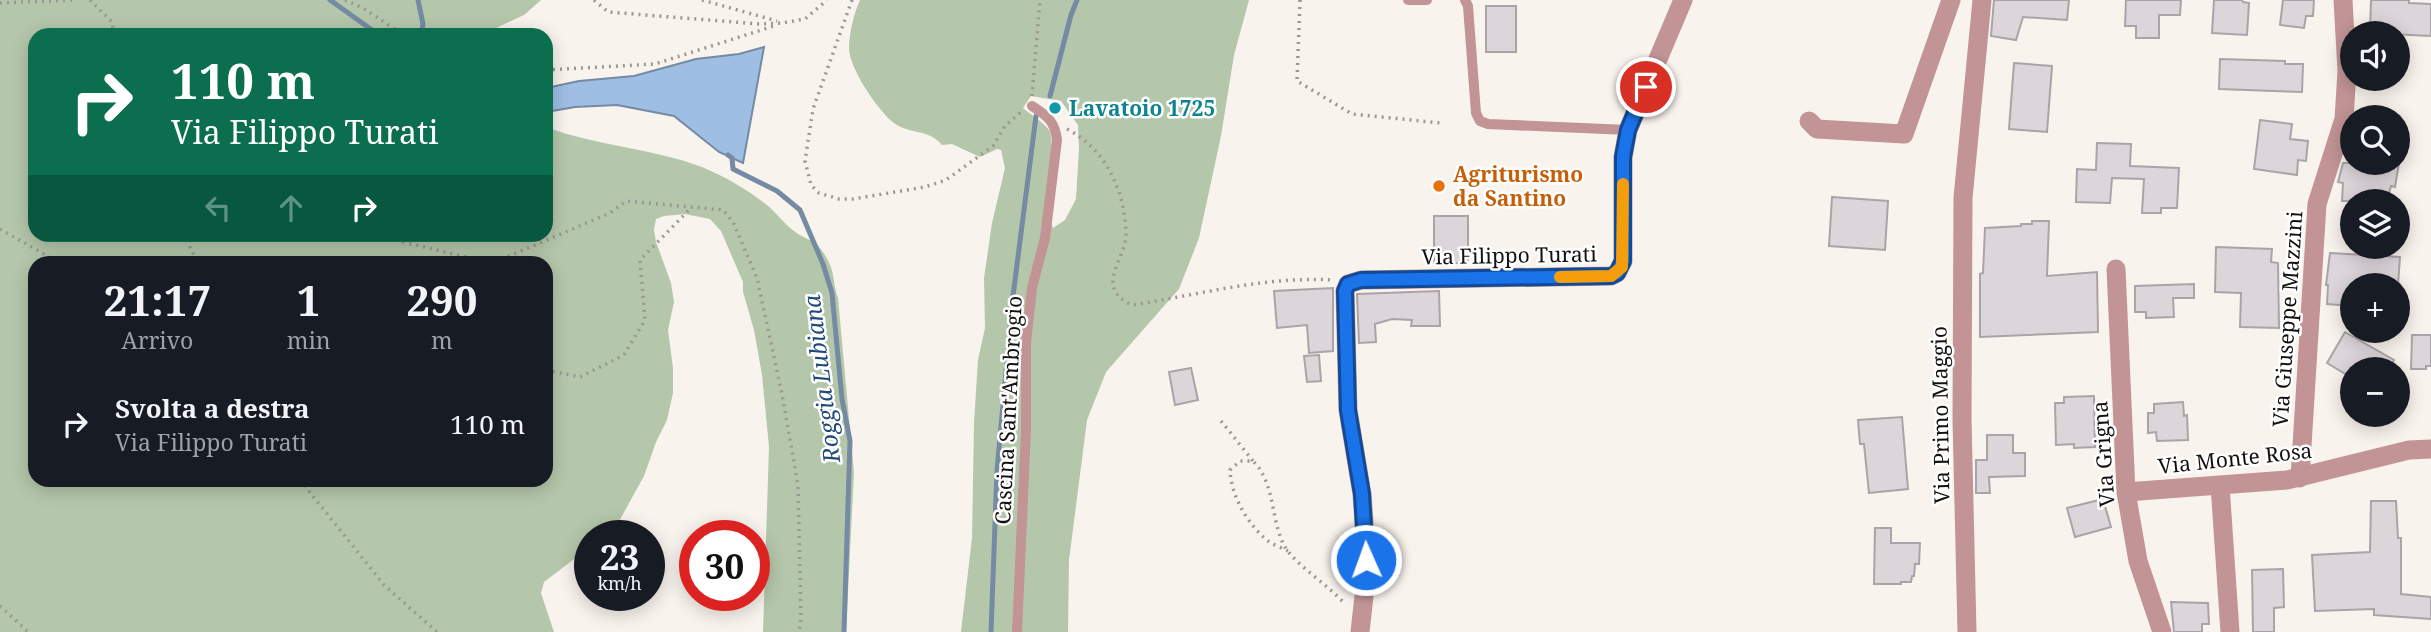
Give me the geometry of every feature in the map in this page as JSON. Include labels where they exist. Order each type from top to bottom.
[{"type":"street","name":"Via Filippo Turati","points":[[1346,287],[1361,280],[1611,276],[1617,273],[1623,261],[1623,157],[1628,130],[1682,0]]},
{"type":"street","points":[[1809,121],[1817,129],[1903,134],[1951,0]]},
{"type":"street","name":"Via Primo Maggio","points":[[1967,632],[1962,406],[1962,198],[1982,0]]},
{"type":"street","name":"Via Giuseppe Mazzini","points":[[2300,478],[2317,204],[2344,119],[2347,71],[2343,0]]},
{"type":"street","name":"Via Grigna","points":[[2116,269],[2126,492],[2138,561],[2162,632]]},
{"type":"street","points":[[1346,287],[1348,410],[1362,494],[1366,560],[1361,628]]},
{"type":"street","name":"Via Monte Rosa","points":[[2126,492],[2300,478],[2409,450],[2431,449]]},
{"type":"street","points":[[2220,485],[2230,632]]},
{"type":"lane","points":[[1408,0],[1427,0]]},
{"type":"lane","points":[[1465,0],[1468,6],[1476,113],[1480,121],[1488,124],[1628,130]]},
{"type":"lane","points":[[1032,106],[1056,127]]},
{"type":"lane","name":"Cascina Sant'Ambrogio","points":[[1017,632],[1026,430],[1026,343],[1032,288],[1046,226],[1057,140],[1056,127]]},
{"type":"path","points":[[0,3],[72,0]]},
{"type":"path","points":[[90,0],[112,22],[113,28]]},
{"type":"path","points":[[345,0],[393,28]]},
{"type":"path","points":[[594,0],[608,12],[758,24],[805,19],[827,0]]},
{"type":"path","points":[[702,0],[782,23]]},
{"type":"path","points":[[852,0],[813,109],[805,161],[811,184],[820,193],[853,200],[925,187],[946,180],[993,146],[1005,126],[1024,109],[1032,106],[1040,0]]},
{"type":"path","points":[[1300,0],[1297,81],[1352,114],[1441,122]]},
{"type":"path","points":[[553,70],[655,64],[782,23]]},
{"type":"path","points":[[1056,127],[1078,134],[1098,151],[1110,168],[1121,202],[1126,237],[1115,266],[1114,290],[1121,300],[1132,306],[1265,281],[1341,281],[1346,287]]},
{"type":"path","points":[[553,237],[610,213],[626,201],[723,210],[733,222],[757,278],[798,485],[799,632]]},
{"type":"path","points":[[553,371],[580,377],[624,355],[645,320],[640,260],[692,207]]},
{"type":"path","points":[[0,229],[47,256]]},
{"type":"path","points":[[403,242],[462,256]]},
{"type":"path","points":[[509,256],[542,242]]},
{"type":"path","points":[[1221,421],[1264,472],[1282,541],[1288,551]]},
{"type":"path","points":[[1253,461],[1240,461],[1230,470],[1230,482],[1243,512],[1269,541],[1288,551],[1332,589],[1361,628]]},
{"type":"path","points":[[306,487],[384,585],[437,632]]},
{"type":"path","points":[[0,606],[28,632]]},
{"type":"green space","points":[[0,0],[541,0],[524,15],[496,28],[28,28],[28,242],[553,242],[553,129],[584,139],[664,155],[702,167],[760,199],[790,228],[815,243],[829,263],[838,298],[854,473],[846,632],[763,632],[764,611],[770,611],[770,520],[767,520],[769,447],[762,375],[754,330],[743,292],[743,282],[721,231],[710,219],[685,214],[656,219],[654,230],[671,283],[674,302],[668,330],[673,393],[667,420],[644,476],[620,520],[574,520],[574,559],[544,582],[541,593],[554,632],[0,632]]},
{"type":"green space","points":[[860,0],[1249,0],[1234,55],[1221,136],[1199,238],[1179,289],[1106,372],[1087,420],[1069,560],[1068,632],[961,632],[972,538],[974,423],[978,360],[985,328],[984,278],[992,223],[1005,168],[1001,150],[997,149],[980,157],[952,144],[942,145],[931,136],[900,127],[887,117],[866,88],[850,56],[852,24]],"holes":[[[1031,96],[1061,101],[1078,125],[1076,199],[1065,220],[1053,228],[1050,206],[1051,136],[1049,130],[1023,108]]]},
{"type":"water","points":[[764,47],[743,163],[719,152],[674,116],[617,105],[553,111],[553,87],[579,81],[634,76],[696,59],[739,54]]},
{"type":"building","points":[[1994,0],[2069,0],[2067,20],[2023,17],[2016,40],[1991,36]]},
{"type":"building","points":[[2126,0],[2181,0],[2180,15],[2159,15],[2159,38],[2136,38],[2136,26],[2125,26]]},
{"type":"building","points":[[2214,0],[2242,0],[2249,3],[2247,35],[2212,33]]},
{"type":"building","points":[[2283,0],[2314,0],[2313,16],[2306,16],[2304,28],[2280,25]]},
{"type":"building","points":[[2371,0],[2409,0],[2409,3],[2431,4],[2431,36],[2410,35],[2410,21],[2370,21]]},
{"type":"building","points":[[1486,6],[1516,6],[1516,52],[1486,52]]},
{"type":"building","points":[[2220,59],[2303,64],[2302,92],[2219,89]]},
{"type":"building","points":[[2014,63],[2052,66],[2047,132],[2009,129]]},
{"type":"building","points":[[2260,120],[2292,124],[2290,139],[2308,141],[2306,161],[2298,160],[2297,175],[2254,169]]},
{"type":"building","points":[[2097,143],[2131,144],[2130,166],[2179,168],[2177,208],[2161,208],[2161,213],[2142,213],[2144,179],[2112,178],[2110,203],[2076,202],[2077,169],[2096,170]]},
{"type":"building","points":[[2340,174],[2397,175],[2395,187],[2391,186],[2390,189],[2343,189],[2343,183],[2338,182]]},
{"type":"building","points":[[1832,197],[1888,201],[1885,250],[1829,246]]},
{"type":"building","points":[[1434,216],[1468,216],[1468,263],[1434,263]]},
{"type":"building","points":[[2032,221],[2049,221],[2047,276],[2097,272],[2098,332],[1980,337],[1980,274],[1983,273],[1985,228],[2021,226],[2032,224]]},
{"type":"building","points":[[2216,247],[2272,249],[2271,262],[2278,263],[2279,328],[2240,327],[2241,293],[2215,292]]},
{"type":"building","points":[[2330,253],[2340,254],[2340,259],[2400,259],[2399,273],[2340,273],[2340,305],[2327,304],[2326,285]]},
{"type":"building","points":[[2194,284],[2194,298],[2173,298],[2174,317],[2146,318],[2146,312],[2135,312],[2135,286]]},
{"type":"building","points":[[1333,288],[1333,351],[1309,353],[1307,325],[1277,328],[1274,291]]},
{"type":"building","points":[[1439,291],[1440,326],[1411,326],[1412,320],[1392,319],[1375,324],[1376,342],[1359,343],[1357,294]]},
{"type":"building","points":[[2412,335],[2431,335],[2431,366],[2426,366],[2426,369],[2411,369]]},
{"type":"building","points":[[2340,341],[2340,343],[2364,343],[2389,357],[2340,357],[2340,371],[2327,363]]},
{"type":"building","points":[[1319,355],[1321,381],[1307,382],[1304,356]]},
{"type":"building","points":[[1191,368],[1198,400],[1175,405],[1169,372]]},
{"type":"building","points":[[2094,396],[2095,447],[2056,445],[2055,403],[2064,403],[2064,397]]},
{"type":"building","points":[[2183,402],[2184,416],[2187,415],[2188,440],[2157,441],[2156,432],[2148,433],[2148,413],[2154,413],[2154,404]]},
{"type":"building","points":[[1902,417],[1908,489],[1869,493],[1864,444],[1860,444],[1858,420]]},
{"type":"building","points":[[1987,435],[2013,435],[2013,453],[2025,453],[2025,476],[1989,477],[1990,493],[1976,493],[1976,460],[1987,460]]},
{"type":"building","points":[[2103,499],[2111,527],[2075,537],[2067,508]]},
{"type":"building","points":[[2371,501],[2396,501],[2398,538],[2401,538],[2401,594],[2431,597],[2431,619],[2374,615],[2374,609],[2315,611],[2312,555],[2370,552]]},
{"type":"building","points":[[1875,528],[1891,528],[1891,543],[1920,543],[1919,564],[1915,564],[1911,582],[1874,584]]},
{"type":"building","points":[[2283,569],[2284,607],[2274,608],[2274,632],[2253,632],[2252,570]]},
{"type":"building","points":[[2171,602],[2208,603],[2209,624],[2202,624],[2202,632],[2174,632]]},
{"type":"waterway","name":"Roggia Lubiana","points":[[330,0],[369,28]]},
{"type":"waterway","points":[[418,0],[422,28]]},
{"type":"waterway","points":[[1050,96],[1077,0]]},
{"type":"waterway","points":[[991,632],[997,470],[1013,296],[1036,116]]},
{"type":"waterway","name":"Roggia Lubiana","points":[[728,155],[732,158],[733,169],[777,191],[800,210],[832,293],[842,399],[850,441],[844,632]]},
{"type":"slow traffic","points":[[1560,277],[1611,276],[1622,267],[1623,184]]},
{"type":"place","name":"Lavatoio 1725","points":[[1055,108]]},
{"type":"place","name":"Agriturismo da Santino","points":[[1439,186]]},
{"type":"route","points":[[1366,560],[1362,494],[1348,410],[1345,291],[1348,284],[1361,280],[1611,276],[1617,273],[1623,261],[1623,157],[1628,130],[1646,87]]}]
